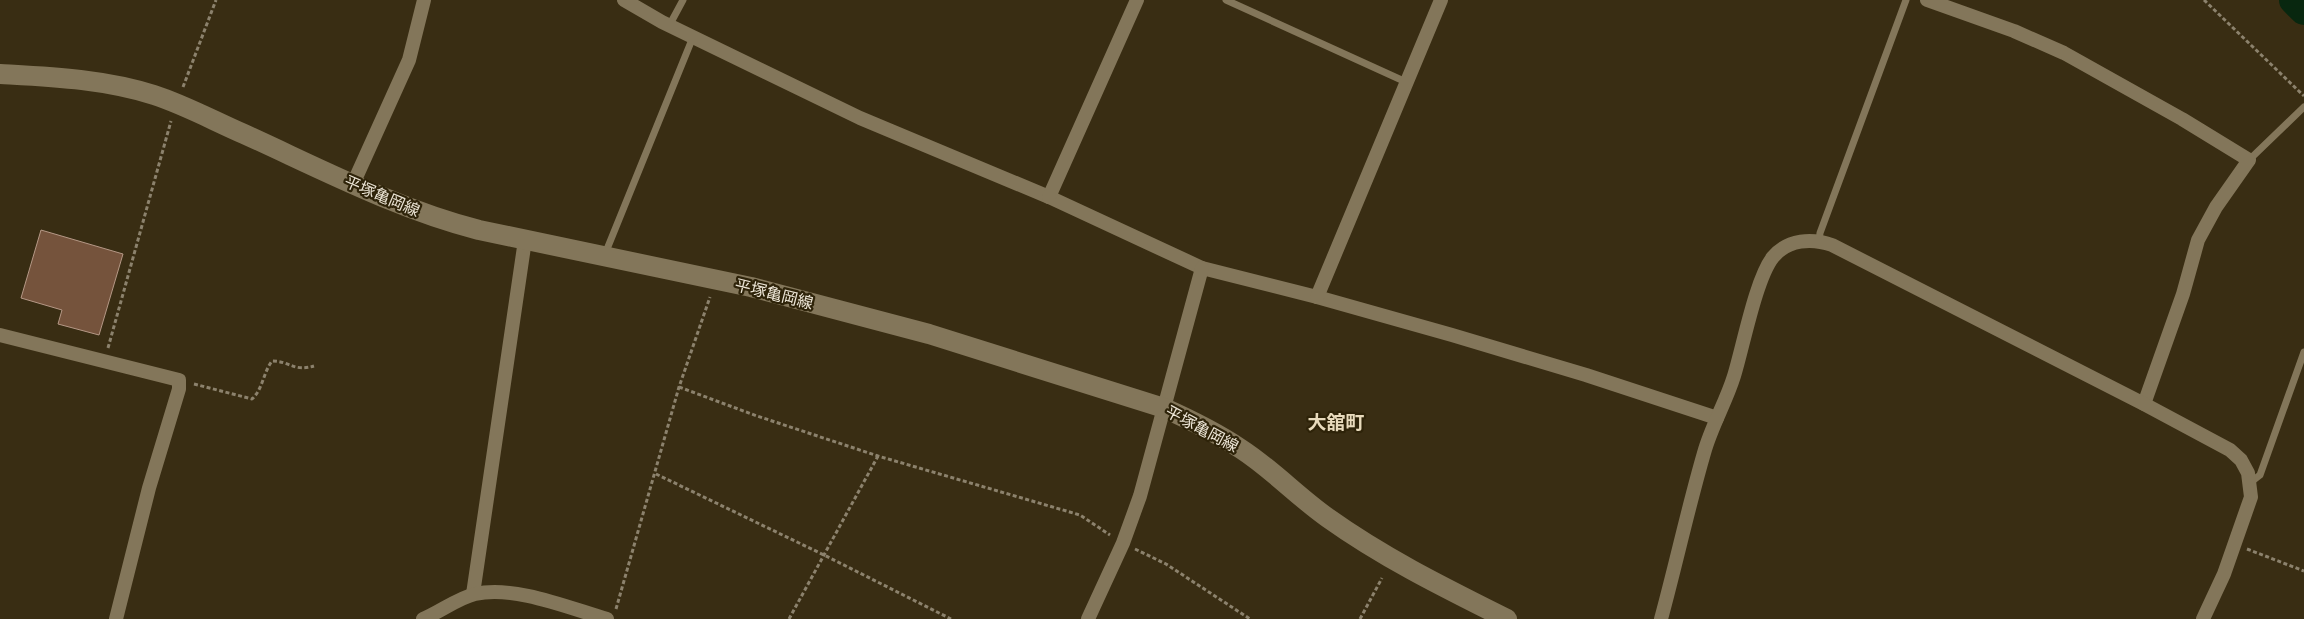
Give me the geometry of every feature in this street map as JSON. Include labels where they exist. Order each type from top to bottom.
[{"type":"main road","name":"平塚亀岡線","points":[[0,74],[95,81],[127,88],[176,104],[353,184],[436,218],[525,240],[716,279],[929,334],[1164,408],[1194,421],[1242,449],[1327,518],[1368,545],[1413,572],[1507,619]]},
{"type":"street","points":[[353,184],[409,60],[424,0]]},
{"type":"street","points":[[624,0],[669,26],[860,118],[1049,197],[1202,268],[1317,297],[1586,375],[1717,418]]},
{"type":"street","points":[[1049,197],[1138,0]]},
{"type":"street","points":[[1317,297],[1441,0]]},
{"type":"street","points":[[1927,0],[2014,31],[2064,53],[2197,128],[2249,160],[2216,207],[2198,240],[2184,294],[2144,404]]},
{"type":"street","points":[[474,594],[525,240]]},
{"type":"street","points":[[1661,619],[1704,452],[1734,377],[1760,285],[1772,258],[1780,250],[1793,243],[1820,241],[2144,404],[2230,450],[2241,460],[2251,482],[2251,497],[2224,574],[2203,619]]},
{"type":"street","points":[[1088,619],[1123,544],[1140,496],[1202,268]]},
{"type":"street","points":[[0,335],[179,380],[179,389],[149,488],[116,619]]},
{"type":"street","points":[[423,619],[474,594],[498,591],[611,614]]},
{"type":"lane","points":[[669,26],[683,0]]},
{"type":"lane","points":[[1226,0],[1406,82]]},
{"type":"lane","points":[[1820,241],[1820,233],[1906,0]]},
{"type":"lane","points":[[604,256],[693,38]]},
{"type":"lane","points":[[2249,160],[2304,107]]},
{"type":"lane","points":[[2251,482],[2260,475],[2304,352]]},
{"type":"path","points":[[104,361],[176,104],[216,0]]},
{"type":"path","points":[[2204,0],[2304,96]]},
{"type":"path","points":[[611,614],[656,474],[679,388],[716,279]]},
{"type":"path","points":[[179,380],[252,399],[258,393],[267,367],[272,361],[279,361],[302,369],[314,366]]},
{"type":"path","points":[[679,388],[756,416],[878,456],[1080,515],[1123,544],[1166,564],[1250,619]]},
{"type":"path","points":[[789,619],[878,456]]},
{"type":"path","points":[[656,474],[951,619]]},
{"type":"path","points":[[2235,544],[2304,572]]},
{"type":"path","points":[[1360,619],[1382,578]]},
{"type":"building","points":[[41,230],[123,254],[99,335],[58,324],[62,310],[21,298]]},
{"type":"waterway","points":[[2294,0],[2304,10]]},
{"type":"district","name":"大舘町","points":[[1336,422]]}]
